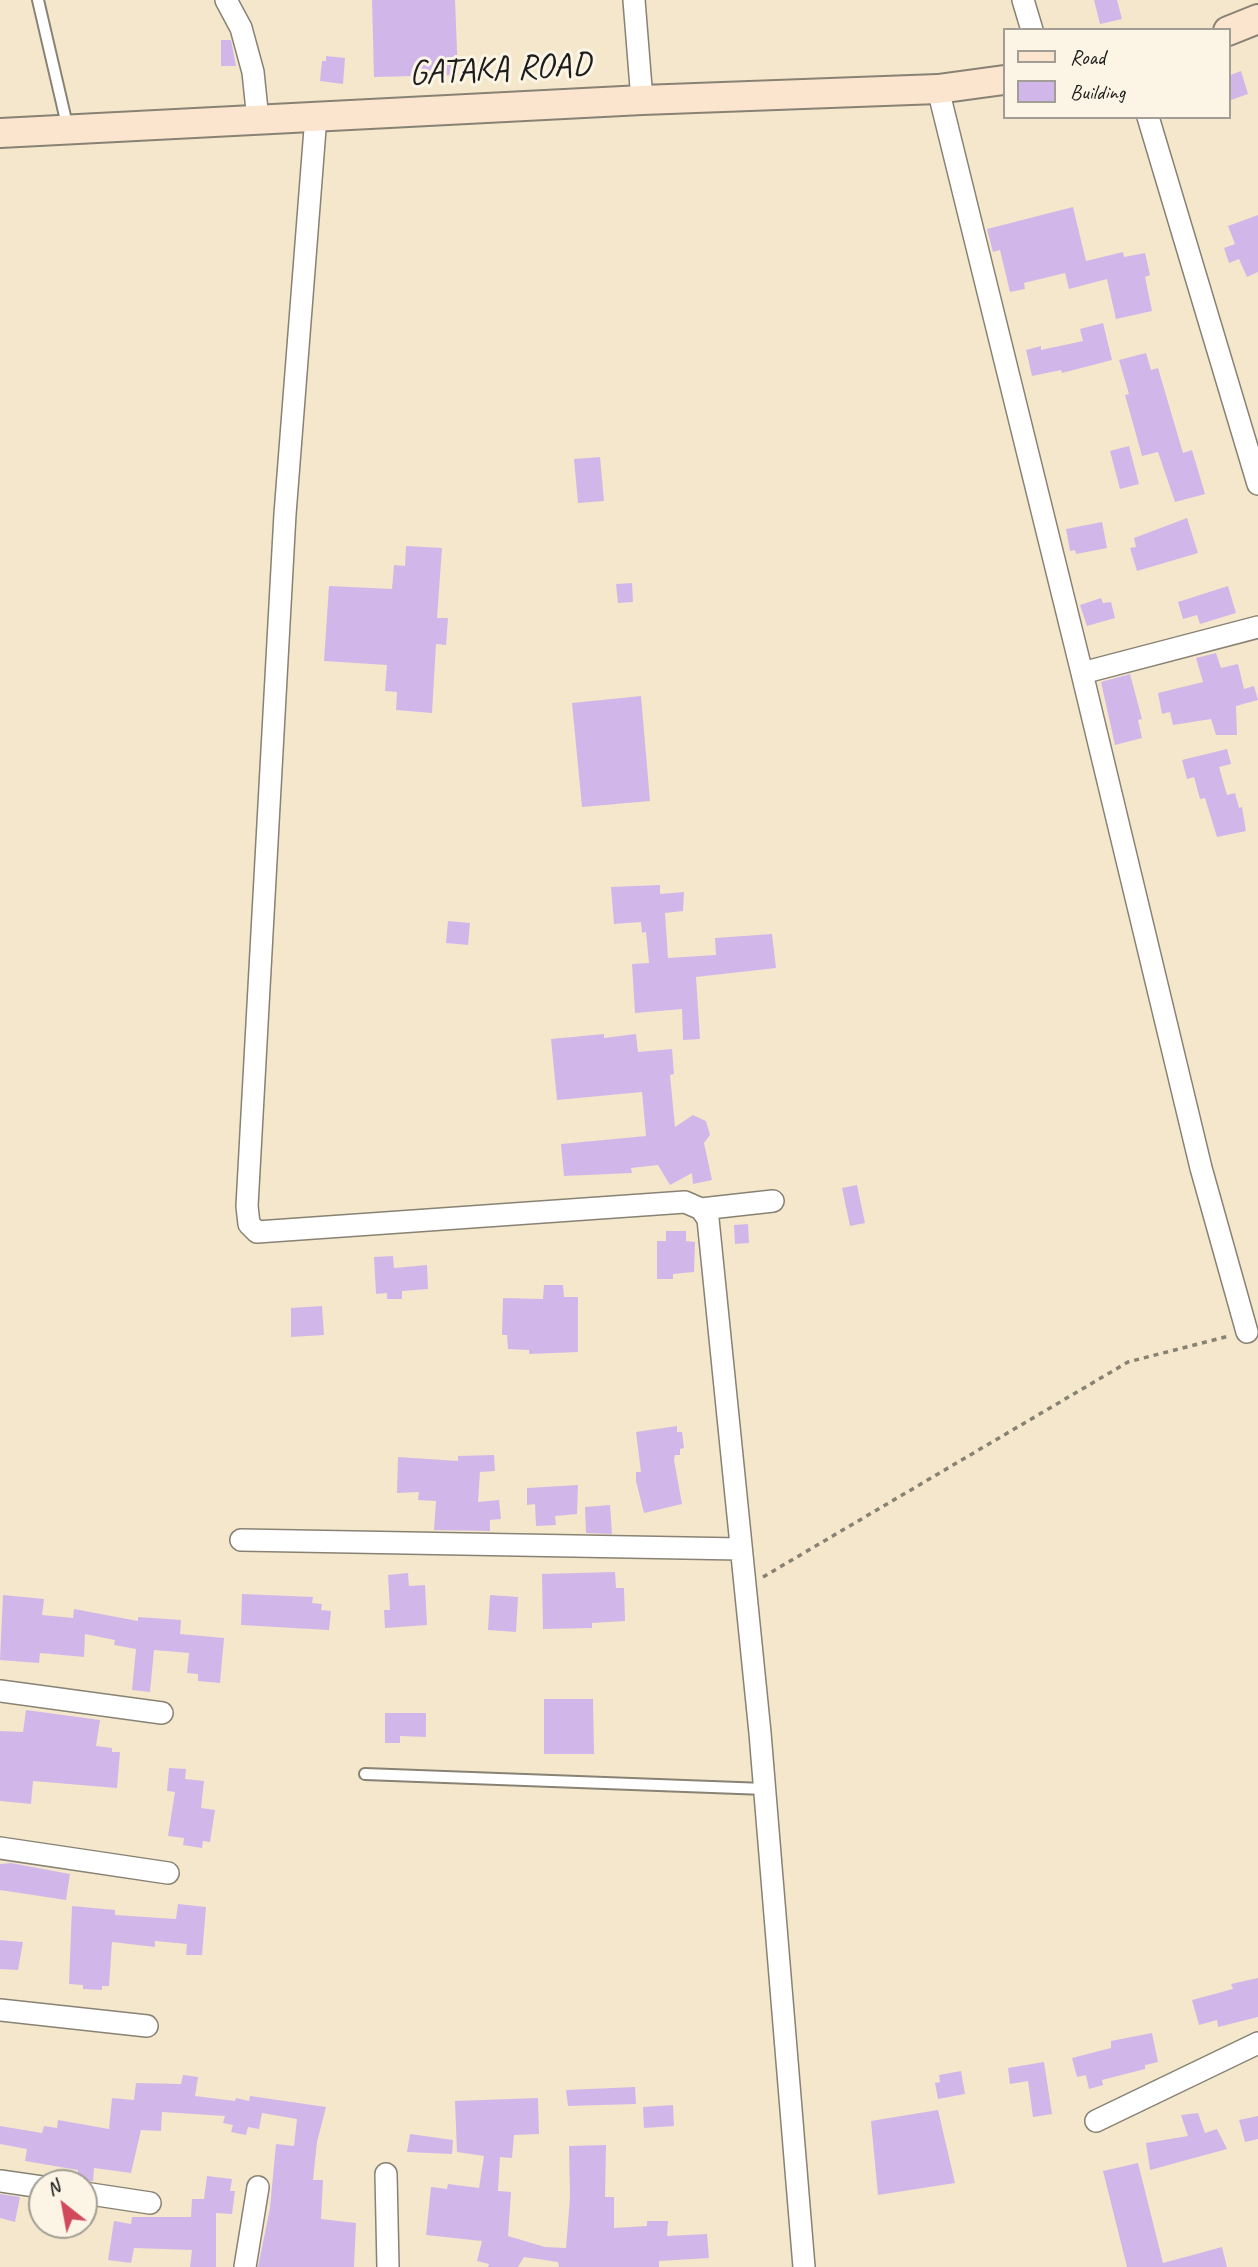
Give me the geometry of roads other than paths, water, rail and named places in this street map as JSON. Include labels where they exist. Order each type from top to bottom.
[{"type":"street","points":[[226,0],[241,28],[253,72],[258,120]]},
{"type":"street","points":[[634,0],[642,100]]},
{"type":"street","points":[[1023,0],[1031,28]]},
{"type":"street","points":[[1230,30],[1258,19]]},
{"type":"street","name":"GATAKA ROAD","points":[[0,132],[642,100],[938,89],[1002,80]]},
{"type":"street","points":[[938,89],[1201,1168],[1247,1332]]},
{"type":"street","points":[[316,116],[285,514],[248,1224],[257,1232],[685,1202],[701,1209],[773,1201]]},
{"type":"street","points":[[1149,119],[1258,484]]},
{"type":"street","points":[[1082,673],[1258,626]]},
{"type":"street","points":[[701,1209],[708,1219],[765,1789],[803,2267]]},
{"type":"street","points":[[241,1540],[740,1549]]},
{"type":"street","points":[[0,1691],[162,1713]]},
{"type":"street","points":[[0,1848],[168,1873]]},
{"type":"street","points":[[0,2010],[147,2026]]},
{"type":"street","points":[[1096,2121],[1258,2043]]},
{"type":"street","points":[[386,2174],[388,2267]]},
{"type":"street","points":[[0,2180],[28,2185]]},
{"type":"street","points":[[245,2267],[258,2187]]},
{"type":"street","points":[[98,2195],[150,2203]]},
{"type":"lane","points":[[38,0],[68,129]]},
{"type":"lane","points":[[365,1774],[765,1789]]}]
